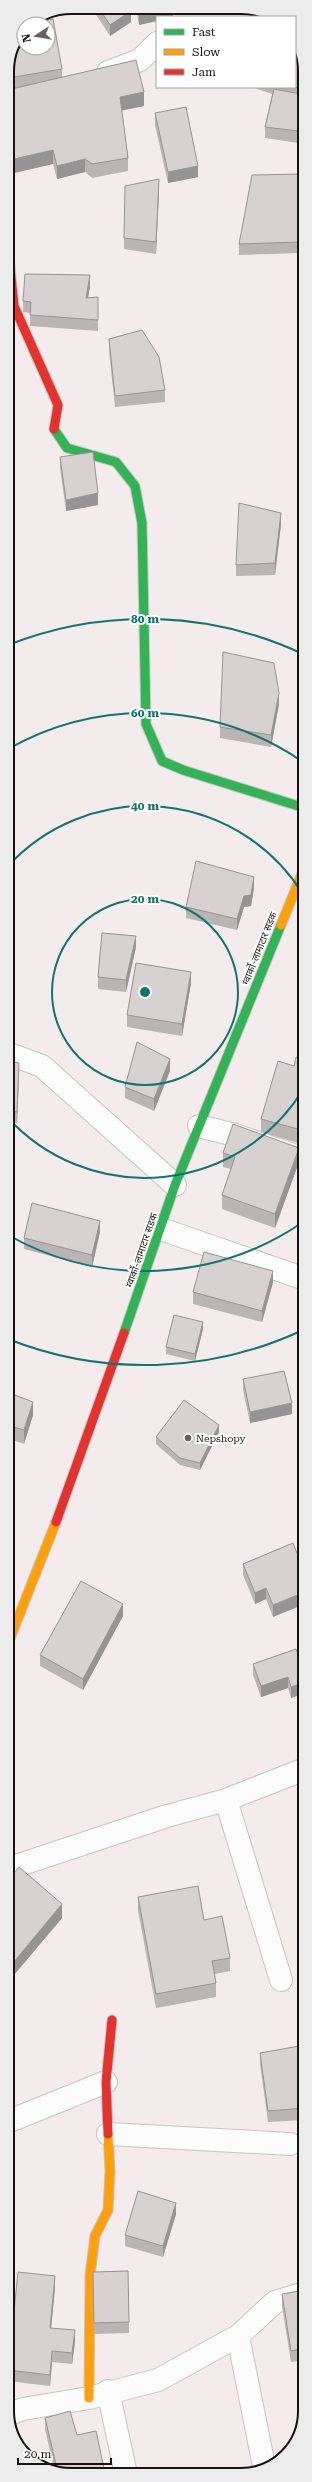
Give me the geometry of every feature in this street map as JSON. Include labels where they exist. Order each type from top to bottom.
[{"type":"street","points":[[89,80],[140,60],[156,44]]},
{"type":"street","points":[[14,306],[58,405],[54,431],[67,448],[90,453],[116,462],[135,486],[142,524],[146,724],[162,761],[183,770],[298,806]]},
{"type":"street","name":"ग्वार्को-लामाटार सडक","points":[[14,1628],[77,1468],[175,1185],[298,883]]},
{"type":"street","points":[[14,1056],[42,1066],[175,1185]]},
{"type":"street","points":[[199,1126],[235,1135],[298,1157]]},
{"type":"street","points":[[161,1229],[298,1277]]},
{"type":"street","points":[[14,1867],[167,1816],[226,1800],[298,1772]]},
{"type":"street","points":[[226,1800],[282,1980]]},
{"type":"street","points":[[112,2020],[106,2082],[108,2210],[95,2236],[90,2275],[98,2395],[124,2468]]},
{"type":"street","points":[[14,2119],[106,2082]]},
{"type":"street","points":[[108,2134],[290,2144]]},
{"type":"street","points":[[14,2412],[23,2409],[98,2395],[158,2380],[238,2336],[275,2302],[298,2295]]},
{"type":"street","points":[[238,2336],[263,2463]]},
{"type":"building","points":[[103,14],[126,14],[110,25]]},
{"type":"building","points":[[56,36],[62,69],[14,77],[16,56],[56,56]]},
{"type":"building","points":[[296,56],[298,67],[298,88],[296,87]]},
{"type":"building","points":[[136,60],[144,92],[120,97],[128,158],[92,164],[85,159],[57,166],[53,150],[14,159],[14,88]]},
{"type":"building","points":[[274,89],[298,93],[298,131],[265,127]]},
{"type":"building","points":[[186,107],[198,166],[168,172],[155,113]]},
{"type":"building","points":[[298,174],[298,242],[239,244],[252,175]]},
{"type":"building","points":[[159,179],[156,242],[124,238],[125,186]]},
{"type":"building","points":[[25,274],[90,275],[86,298],[98,297],[98,320],[30,315],[31,302],[23,301]]},
{"type":"building","points":[[142,330],[159,357],[165,390],[115,396],[109,339]]},
{"type":"building","points":[[93,452],[98,493],[66,500],[60,457]]},
{"type":"building","points":[[239,503],[281,513],[275,563],[236,565]]},
{"type":"building","points":[[223,652],[274,663],[279,693],[271,735],[220,727]]},
{"type":"building","points":[[196,861],[254,877],[251,895],[244,896],[237,919],[186,907]]},
{"type":"building","points":[[102,933],[136,936],[126,980],[98,977]]},
{"type":"building","points":[[136,963],[191,972],[182,1024],[127,1015]]},
{"type":"building","points":[[137,1042],[170,1059],[154,1099],[125,1087]]},
{"type":"building","points":[[296,1057],[298,1057],[298,1129],[261,1119],[278,1061],[294,1066]]},
{"type":"building","points":[[14,1062],[19,1063],[17,1112],[14,1112]]},
{"type":"building","points":[[233,1124],[298,1148],[275,1214],[222,1195],[235,1157],[223,1153]]},
{"type":"building","points":[[32,1203],[100,1221],[92,1255],[24,1238]]},
{"type":"building","points":[[204,1252],[273,1271],[262,1311],[193,1292]]},
{"type":"building","points":[[174,1315],[203,1322],[195,1354],[166,1347]]},
{"type":"building","points":[[284,1371],[292,1403],[250,1412],[243,1379]]},
{"type":"building","points":[[14,1395],[33,1402],[24,1430],[14,1427]]},
{"type":"building","name":"Nepshopy","points":[[184,1400],[219,1425],[200,1463],[180,1458],[156,1437]]},
{"type":"building","points":[[293,1543],[298,1556],[298,1595],[273,1605],[266,1588],[255,1593],[243,1564]]},
{"type":"building","points":[[81,1581],[123,1604],[83,1679],[40,1655]]},
{"type":"building","points":[[296,1649],[298,1655],[298,1684],[291,1687],[288,1677],[261,1686],[253,1664]]},
{"type":"building","points":[[19,1867],[62,1904],[14,1962],[14,1873]]},
{"type":"building","points":[[198,1886],[204,1920],[222,1916],[230,1958],[212,1961],[216,1983],[156,1994],[138,1897]]},
{"type":"building","points":[[298,2046],[298,2109],[268,2111],[260,2053]]},
{"type":"building","points":[[138,2191],[176,2203],[163,2246],[125,2235]]},
{"type":"building","points":[[128,2271],[129,2322],[94,2323],[93,2272]]},
{"type":"building","points":[[18,2272],[55,2276],[50,2328],[75,2330],[72,2353],[52,2351],[50,2375],[14,2371],[14,2311]]},
{"type":"building","points":[[298,2291],[298,2350],[291,2351],[282,2294]]},
{"type":"building","points":[[70,2411],[77,2435],[96,2431],[104,2468],[71,2468],[56,2466],[45,2418]]},
{"type":"traffic: fast","points":[[54,429],[67,448],[116,462],[135,486],[142,523],[146,724],[162,761],[183,770],[298,806]]},
{"type":"traffic: fast","points":[[124,1333],[175,1185],[281,925]]},
{"type":"traffic: slow","points":[[281,925],[298,883]]},
{"type":"traffic: slow","points":[[14,1628],[56,1522]]},
{"type":"traffic: slow","points":[[89,2398],[90,2275],[95,2236],[108,2210],[110,2171],[108,2134]]},
{"type":"traffic: jam","points":[[14,306],[58,405],[54,429]]},
{"type":"traffic: jam","points":[[56,1522],[124,1333]]},
{"type":"traffic: jam","points":[[108,2134],[106,2082],[112,2020]]},
{"type":"place","name":"Nepshopy","points":[[188,1438]]}]
